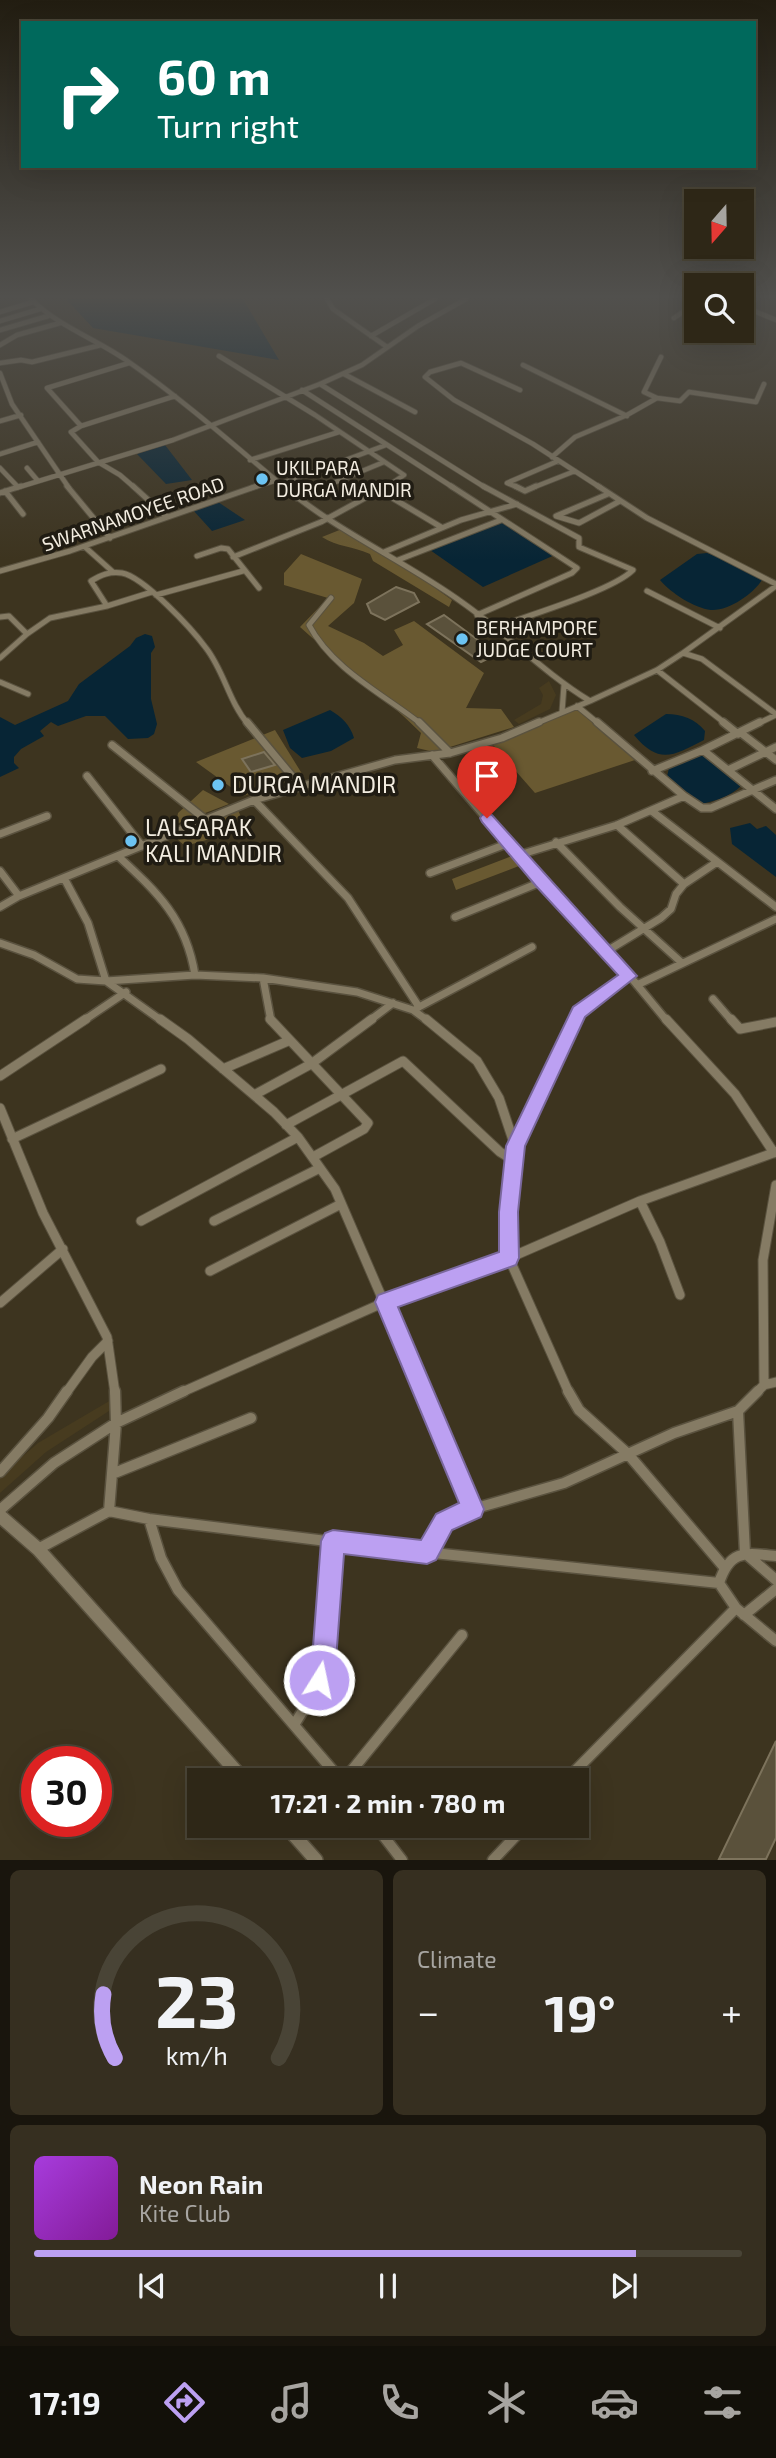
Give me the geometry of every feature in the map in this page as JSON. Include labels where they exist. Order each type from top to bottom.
[{"type":"street","points":[[3,386],[58,475],[110,538]]},
{"type":"street","points":[[51,386],[47,387],[81,426]]},
{"type":"street","points":[[161,386],[212,425],[276,483],[327,518],[398,560],[477,615],[564,685],[590,701]]},
{"type":"street","points":[[233,557],[327,518],[404,475],[268,386]]},
{"type":"street","points":[[23,514],[2,492],[212,425],[315,386]]},
{"type":"street","points":[[323,386],[491,492],[579,538],[579,547],[633,570],[627,576],[582,596],[494,628]]},
{"type":"street","points":[[366,386],[415,412]]},
{"type":"street","points":[[0,907],[19,896],[254,800],[396,760],[450,753],[502,738],[657,670],[720,628],[776,585],[682,537],[608,494],[575,471],[454,400],[436,386]]},
{"type":"street","points":[[511,386],[520,390]]},
{"type":"street","points":[[566,386],[627,415]]},
{"type":"street","points":[[647,386],[644,391],[657,398],[680,401],[689,392],[755,402],[763,386]]},
{"type":"street","points":[[302,390],[578,569],[477,615]]},
{"type":"street","points":[[167,517],[120,475],[98,462],[71,432],[81,426],[175,396]]},
{"type":"street","points":[[552,457],[558,447],[571,439],[627,415],[657,398]]},
{"type":"street","points":[[0,421],[21,415]]},
{"type":"street","points":[[250,460],[339,432]]},
{"type":"street","points":[[0,454],[38,442]]},
{"type":"street","name":"SWARNAMOYEE ROAD","points":[[0,571],[85,547],[386,445]]},
{"type":"street","points":[[509,485],[507,481],[558,461]]},
{"type":"street","points":[[297,498],[384,462]]},
{"type":"street","points":[[0,468],[18,487]]},
{"type":"street","points":[[27,468],[38,481]]},
{"type":"street","points":[[491,492],[509,485],[526,491],[575,471]]},
{"type":"street","points":[[379,490],[441,527]]},
{"type":"street","points":[[608,494],[556,516],[579,523],[620,501]]},
{"type":"street","points":[[384,552],[441,527],[517,504]]},
{"type":"street","points":[[398,560],[501,520]]},
{"type":"street","points":[[85,547],[113,572]]},
{"type":"street","points":[[197,556],[228,549],[259,588]]},
{"type":"street","points":[[0,658],[50,618],[243,571]]},
{"type":"street","points":[[107,606],[90,581],[113,572],[131,574],[154,594],[207,649],[239,713],[301,787]]},
{"type":"street","points":[[647,590],[720,628]]},
{"type":"street","points":[[331,598],[309,625],[313,634],[344,666],[424,726],[450,753]]},
{"type":"street","points":[[0,617],[9,616],[27,634]]},
{"type":"street","points":[[652,771],[776,715],[702,659],[692,647]]},
{"type":"street","points":[[683,653],[702,659]]},
{"type":"street","points":[[657,670],[776,760]]},
{"type":"street","points":[[0,682],[28,694]]},
{"type":"street","points":[[562,712],[564,685]]},
{"type":"street","points":[[577,706],[652,771],[702,808],[710,808],[776,780]]},
{"type":"street","points":[[112,745],[206,820]]},
{"type":"street","points":[[729,770],[776,747]]},
{"type":"street","points":[[702,750],[774,805]]},
{"type":"street","points":[[0,1510],[54,1462],[116,1423],[385,1302],[509,1258],[640,1201],[775,1153],[735,1094],[685,1042],[607,951],[541,882],[432,755]]},
{"type":"street","points":[[87,776],[142,846]]},
{"type":"street","points":[[519,855],[617,825],[653,812],[684,796]]},
{"type":"street","points":[[254,800],[285,835],[315,859],[349,900],[416,1009],[484,1069],[499,1098],[515,1146]]},
{"type":"street","points":[[653,812],[776,907]]},
{"type":"street","points":[[0,834],[47,816]]},
{"type":"street","points":[[617,825],[684,884]]},
{"type":"street","points":[[556,842],[682,963]]},
{"type":"street","points":[[430,873],[509,843]]},
{"type":"street","points":[[118,856],[159,894],[179,919],[191,944],[195,975]]},
{"type":"street","points":[[607,951],[669,911],[676,894],[684,884],[717,862]]},
{"type":"street","points":[[0,871],[19,896]]},
{"type":"street","points":[[64,878],[88,923],[106,981],[126,992],[254,1095],[298,1137],[313,1157],[341,1203],[473,1509]]},
{"type":"street","points":[[455,917],[541,882]]},
{"type":"street","points":[[637,985],[776,919]]},
{"type":"street","points":[[0,943],[34,955],[77,979],[106,981],[195,975],[263,978],[345,990],[416,1009],[532,947]]},
{"type":"street","points":[[629,976],[579,1012],[515,1146],[508,1212],[509,1258],[565,1385],[579,1410],[628,1454],[724,1567]]},
{"type":"street","points":[[263,978],[265,1001],[271,1022],[367,1120],[367,1126],[313,1157]]},
{"type":"street","points":[[0,1076],[126,992]]},
{"type":"street","points":[[713,999],[740,1029],[776,1022]]},
{"type":"street","points":[[254,1095],[311,1064],[393,1003]]},
{"type":"street","points":[[223,1069],[288,1041]]},
{"type":"street","points":[[286,1125],[396,1062],[405,1062],[500,1152],[513,1160]]},
{"type":"street","points":[[12,1139],[161,1069]]},
{"type":"street","points":[[0,1108],[30,1184],[91,1301],[108,1341],[115,1385],[116,1423],[109,1511]]},
{"type":"street","points":[[141,1221],[298,1137]]},
{"type":"street","points":[[214,1221],[320,1168]]},
{"type":"street","points":[[764,1385],[760,1268],[768,1212],[776,1185]]},
{"type":"street","points":[[640,1201],[660,1242],[680,1295]]},
{"type":"street","points":[[210,1271],[341,1203]]},
{"type":"street","points":[[0,1303],[63,1249]]},
{"type":"street","points":[[0,1472],[48,1418],[83,1368],[108,1341]]},
{"type":"street","points":[[427,1552],[444,1522],[473,1509],[564,1483],[674,1433],[738,1410],[764,1385],[776,1382]]},
{"type":"street","points":[[738,1410],[745,1552],[776,1580]]},
{"type":"street","points":[[112,1474],[251,1418]]},
{"type":"street","points":[[38,1549],[109,1511],[149,1519],[333,1541],[719,1583],[740,1612],[776,1641]]},
{"type":"street","points":[[0,1516],[38,1549],[233,1768]]},
{"type":"street","points":[[149,1519],[161,1558],[178,1590],[332,1768]]},
{"type":"street","points":[[294,1725],[310,1699],[324,1660],[333,1541]]},
{"type":"street","points":[[719,1583],[724,1567],[745,1552],[776,1556]]},
{"type":"street","points":[[578,1768],[726,1616],[740,1612],[776,1589]]},
{"type":"street","points":[[352,1768],[462,1635]]},
{"type":"street","points":[[297,1838],[316,1860]]},
{"type":"street","points":[[385,1838],[402,1860]]},
{"type":"street","points":[[494,1860],[514,1838]]},
{"type":"shaded area","points":[[342,529],[410,570],[452,600],[449,607],[373,561],[370,554],[322,537]]},
{"type":"shaded area","points":[[301,554],[362,579],[354,603],[328,626],[364,643],[383,656],[403,645],[394,630],[414,621],[484,673],[466,708],[501,709],[514,727],[434,752],[417,748],[421,733],[300,627],[328,598],[284,585],[284,573]]},
{"type":"shaded area","points":[[549,681],[556,695],[550,709],[519,724],[514,720],[541,704],[543,695],[539,688]]},
{"type":"shaded area","points":[[578,710],[635,760],[535,793],[493,745],[555,716]]},
{"type":"shaded area","points":[[275,730],[304,777],[243,796],[196,762]]},
{"type":"shaded area","points":[[203,790],[229,804],[176,824],[178,813]]},
{"type":"shaded area","points":[[238,810],[246,829],[185,846],[175,837]]},
{"type":"shaded area","points":[[512,856],[519,866],[456,890],[452,879]]},
{"type":"shaded area","points":[[111,1400],[109,1411],[46,1452],[0,1493],[0,1476],[38,1443]]},
{"type":"water","points":[[165,445],[192,480],[166,484],[137,454]]},
{"type":"water","points":[[218,502],[245,520],[212,531],[193,510]]},
{"type":"water","points":[[500,520],[557,554],[483,587],[430,550]]},
{"type":"water","points":[[707,553],[752,571],[762,580],[740,601],[725,608],[711,610],[683,599],[660,580],[697,554]]},
{"type":"water","points":[[145,634],[152,636],[155,647],[151,653],[151,699],[157,724],[154,734],[148,738],[128,739],[105,716],[86,716],[58,726],[51,722],[40,731],[44,736],[21,749],[14,757],[14,763],[19,768],[0,777],[0,717],[15,725],[68,701],[79,684],[130,646],[136,638]]},
{"type":"water","points":[[330,710],[345,722],[354,738],[331,751],[302,758],[290,748],[283,730]]},
{"type":"water","points":[[666,714],[683,716],[697,723],[705,731],[704,740],[667,755],[651,751],[634,735]]},
{"type":"water","points":[[697,756],[711,756],[742,785],[727,796],[697,805],[666,781],[669,768]]},
{"type":"water","points":[[750,823],[757,829],[766,826],[776,835],[776,877],[732,844],[730,828]]},
{"type":"building","points":[[396,587],[414,593],[419,602],[385,620],[371,613],[367,604]]},
{"type":"building","name":"BERHAMPORE JUDGE COURT","points":[[444,615],[497,654],[481,662],[427,624]]},
{"type":"building","points":[[264,752],[275,765],[251,772],[242,759]]},
{"type":"building","points":[[776,1741],[776,1838],[766,1859],[719,1859]]},
{"type":"place","name":"UKILPARA DURGA MANDIR","points":[[262,479]]},
{"type":"place","name":"BERHAMPORE JUDGE COURT","points":[[462,639]]},
{"type":"place","name":"DURGA MANDIR","points":[[218,785]]},
{"type":"place","name":"LALSARAK KALI MANDIR","points":[[131,841]]},
{"type":"route","points":[[319,1680],[324,1660],[333,1541],[427,1552],[444,1522],[473,1509],[385,1302],[509,1258],[508,1212],[515,1146],[579,1012],[629,976],[541,882],[487,818]]}]
